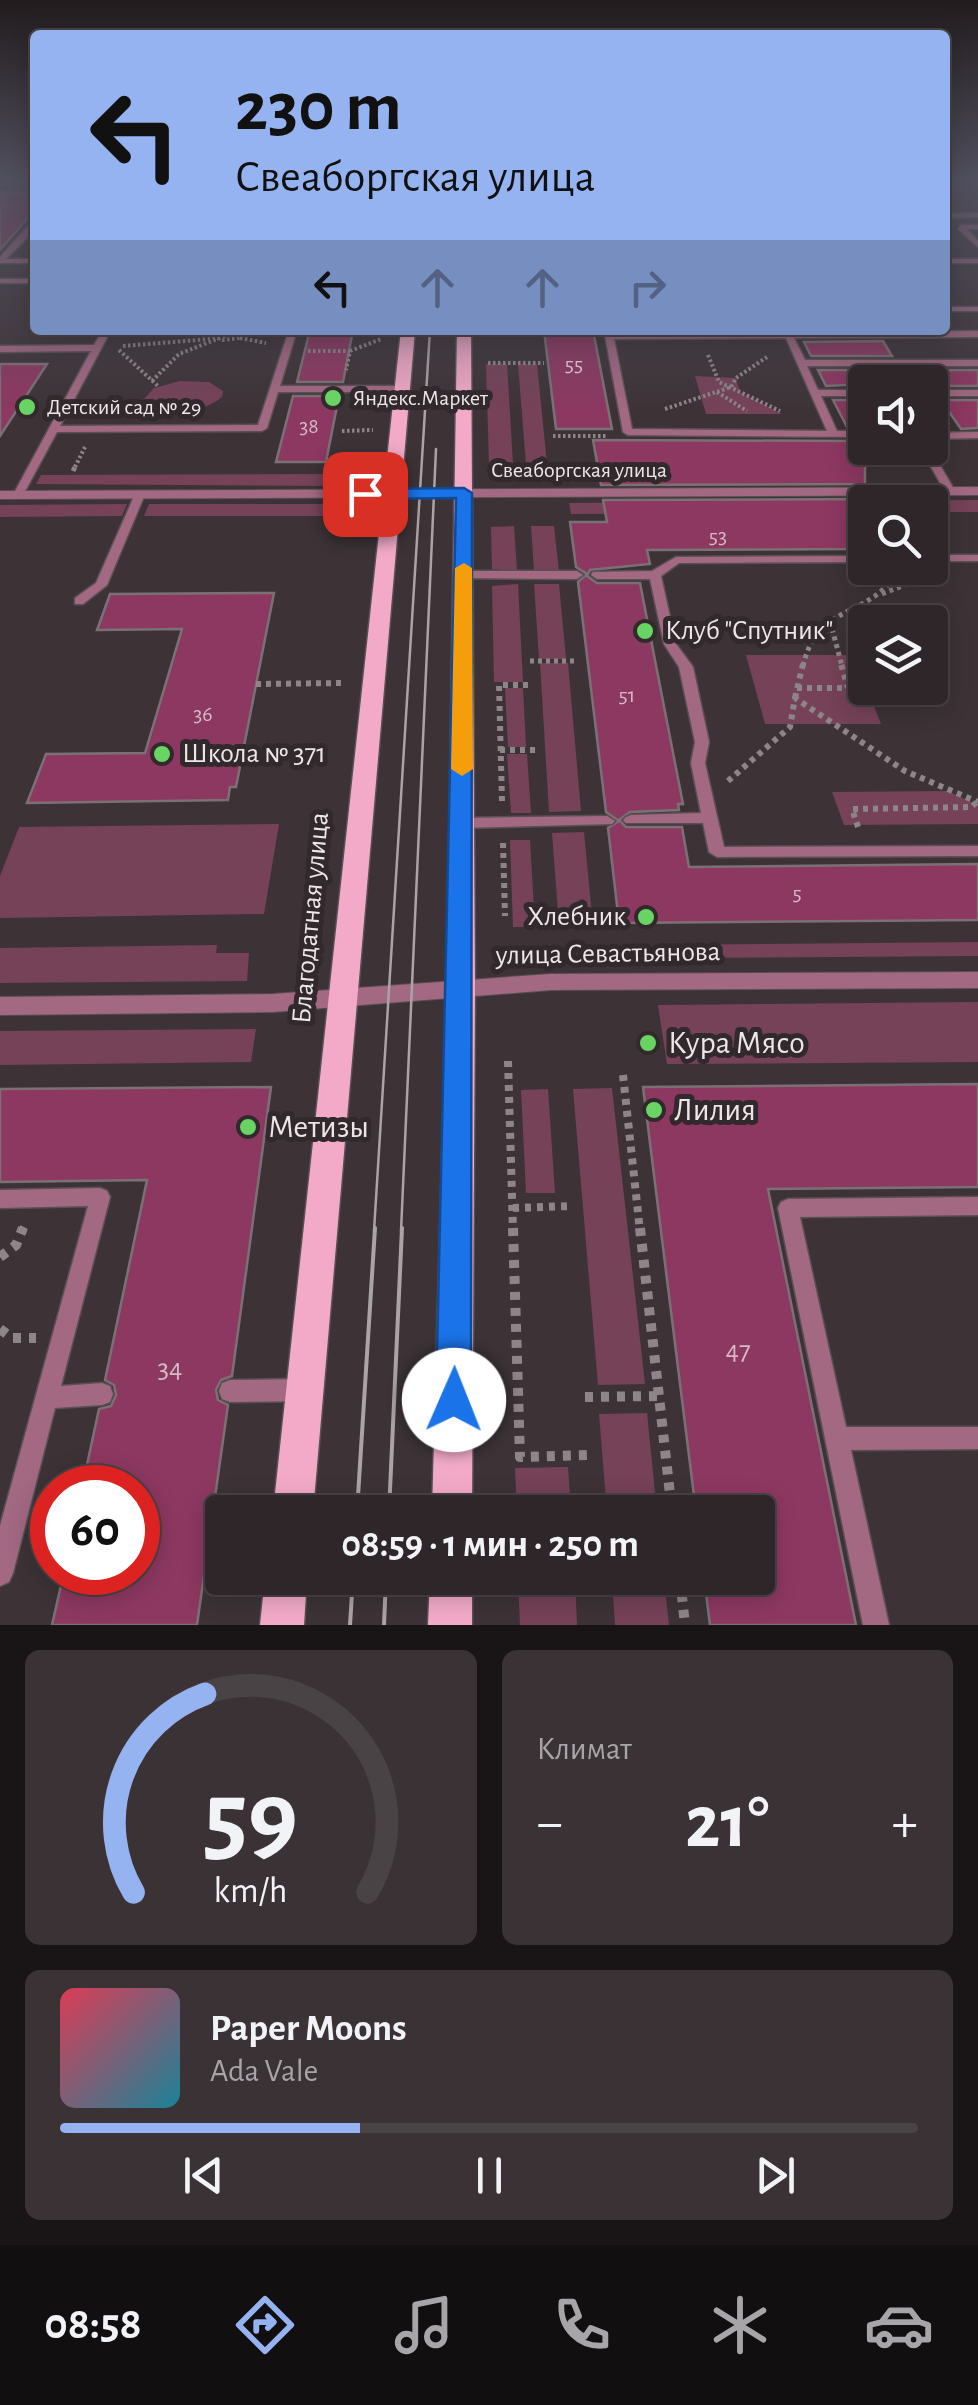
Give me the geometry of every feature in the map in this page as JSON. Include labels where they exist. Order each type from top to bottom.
[{"type":"main road","name":"Благодатная улица","points":[[295,1495],[407,335]]},
{"type":"main road","points":[[452,1495],[461,987],[464,335]]},
{"type":"main road","points":[[282,1625],[285,1595]]},
{"type":"main road","points":[[450,1595],[450,1625]]},
{"type":"street","name":"Свеаборгская улица","points":[[0,495],[978,491]]},
{"type":"street","name":"улица Севастьянова","points":[[0,1006],[273,1003],[551,982],[978,980]]},
{"type":"lane","points":[[950,261],[978,260]]},
{"type":"lane","points":[[0,262],[30,261]]},
{"type":"lane","points":[[0,282],[30,281]]},
{"type":"lane","points":[[950,310],[978,309]]},
{"type":"lane","points":[[950,333],[978,334]]},
{"type":"lane","points":[[18,495],[104,335]]},
{"type":"lane","points":[[56,429],[262,428],[291,335]]},
{"type":"lane","points":[[609,335],[627,427],[848,433]]},
{"type":"lane","points":[[789,335],[833,433]]},
{"type":"lane","points":[[0,349],[98,348]]},
{"type":"lane","points":[[802,363],[978,363]]},
{"type":"lane","points":[[274,389],[402,389]]},
{"type":"lane","points":[[815,393],[848,393]]},
{"type":"lane","points":[[948,393],[978,393]]},
{"type":"lane","points":[[948,436],[978,435]]},
{"type":"lane","points":[[935,465],[950,491]]},
{"type":"lane","points":[[79,601],[100,585],[140,494]]},
{"type":"lane","points":[[597,575],[656,575],[676,560],[848,558]]},
{"type":"lane","points":[[948,558],[978,558]]},
{"type":"lane","points":[[464,576],[577,575]]},
{"type":"lane","points":[[656,575],[670,644],[686,667],[702,742],[698,763],[717,852],[978,851]]},
{"type":"lane","points":[[631,820],[710,818]]},
{"type":"lane","points":[[462,823],[607,821]]},
{"type":"lane","points":[[0,1199],[100,1197],[0,1573]]},
{"type":"lane","points":[[876,1625],[788,1208],[978,1206]]},
{"type":"lane","points":[[230,1391],[305,1390]]},
{"type":"lane","points":[[46,1398],[102,1394]]},
{"type":"lane","points":[[837,1439],[978,1438]]},
{"type":"path","points":[[208,335],[214,338]]},
{"type":"path","points":[[152,381],[159,368],[173,358],[223,335]]},
{"type":"path","points":[[286,351],[350,351],[387,337]]},
{"type":"path","points":[[158,386],[112,347],[214,338]]},
{"type":"path","points":[[346,374],[350,351]]},
{"type":"path","points":[[486,363],[544,363]]},
{"type":"path","points":[[716,378],[820,433]]},
{"type":"path","points":[[553,436],[616,436],[627,427],[731,387],[736,378]]},
{"type":"path","points":[[342,430],[374,430]]},
{"type":"path","points":[[875,596],[887,585]]},
{"type":"path","points":[[704,790],[716,790],[759,758],[768,744],[790,727],[806,653],[829,620],[840,610],[904,585]]},
{"type":"path","points":[[797,688],[848,688],[829,620]]},
{"type":"path","points":[[530,661],[574,661]]},
{"type":"path","points":[[256,684],[342,683]]},
{"type":"path","points":[[498,685],[532,684]]},
{"type":"path","points":[[795,698],[905,771],[977,802]]},
{"type":"path","points":[[500,750],[536,750]]},
{"type":"path","points":[[866,852],[852,808],[965,808],[977,802]]},
{"type":"path","points":[[965,808],[972,822]]},
{"type":"path","points":[[508,1061],[520,1456],[588,1455]]},
{"type":"path","points":[[624,1075],[670,1495]]},
{"type":"path","points":[[512,1208],[572,1206]]},
{"type":"path","points":[[585,1397],[659,1396]]},
{"type":"path","points":[[682,1595],[685,1625]]},
{"type":"shaded area","points":[[486,364],[507,364],[513,464],[489,464]]},
{"type":"shaded area","points":[[518,364],[537,364],[547,464],[526,464]]},
{"type":"shaded area","points":[[695,376],[736,378],[740,392],[782,414],[706,414]]},
{"type":"shaded area","points":[[180,381],[209,382],[223,391],[222,397],[204,407],[183,411],[161,409],[144,399],[154,388]]},
{"type":"shaded area","points":[[330,474],[328,486],[36,484],[41,475]]},
{"type":"shaded area","points":[[948,500],[978,500],[978,512],[948,512]]},
{"type":"shaded area","points":[[848,501],[848,513],[571,514],[569,503]]},
{"type":"shaded area","points":[[127,504],[122,516],[0,517],[0,505]]},
{"type":"shaded area","points":[[149,504],[327,504],[325,516],[144,516]]},
{"type":"shaded area","points":[[514,526],[517,571],[492,569],[491,527]]},
{"type":"shaded area","points":[[531,526],[554,526],[559,571],[534,571]]},
{"type":"shaded area","points":[[518,584],[523,682],[494,682],[492,586]]},
{"type":"shaded area","points":[[534,584],[559,584],[566,659],[539,659]]},
{"type":"shaded area","points":[[746,655],[848,655],[848,705],[874,705],[881,724],[765,724]]},
{"type":"shaded area","points":[[540,663],[568,663],[581,811],[549,812]]},
{"type":"shaded area","points":[[505,688],[523,688],[526,747],[508,747]]},
{"type":"shaded area","points":[[507,754],[527,754],[531,813],[511,813]]},
{"type":"shaded area","points":[[947,791],[978,805],[978,824],[844,825],[832,792]]},
{"type":"shaded area","points":[[279,824],[264,914],[0,918],[0,876],[19,827]]},
{"type":"shaded area","points":[[584,832],[593,926],[559,926],[552,833]]},
{"type":"shaded area","points":[[510,840],[530,840],[535,927],[513,927]]},
{"type":"shaded area","points":[[978,942],[978,956],[671,958],[668,945]]},
{"type":"shaded area","points":[[217,945],[216,953],[249,953],[247,981],[0,983],[0,948]]},
{"type":"shaded area","points":[[978,1002],[978,1062],[667,1064],[658,1005]]},
{"type":"shaded area","points":[[256,1029],[251,1062],[0,1065],[0,1031]]},
{"type":"shaded area","points":[[612,1088],[645,1384],[598,1385],[573,1089]]},
{"type":"shaded area","points":[[548,1089],[555,1193],[526,1193],[521,1090]]},
{"type":"shaded area","points":[[647,1413],[655,1495],[606,1495],[599,1414]]},
{"type":"shaded area","points":[[568,1467],[570,1495],[516,1495],[515,1468]]},
{"type":"shaded area","points":[[519,1595],[576,1595],[577,1625],[520,1625]]},
{"type":"shaded area","points":[[613,1595],[666,1595],[669,1625],[615,1625]]},
{"type":"building","points":[[309,335],[352,335],[343,382],[297,382]]},
{"type":"building","points":[[545,335],[594,335],[612,429],[556,429]]},
{"type":"building","points":[[883,341],[892,356],[811,356],[804,342]]},
{"type":"building","points":[[0,364],[47,364],[0,436]]},
{"type":"building","points":[[818,370],[848,370],[848,385],[826,386]]},
{"type":"building","points":[[948,370],[978,370],[978,386],[948,386]]},
{"type":"building","points":[[293,396],[339,396],[326,462],[276,462]]},
{"type":"building","points":[[833,400],[848,400],[847,427]]},
{"type":"building","points":[[948,400],[978,400],[978,428],[961,429],[948,410]]},
{"type":"building","points":[[593,440],[848,441],[848,465],[865,465],[865,484],[601,485]]},
{"type":"building","points":[[848,499],[848,549],[647,550],[650,564],[590,570],[587,576],[597,583],[640,583],[683,804],[678,804],[679,810],[630,812],[619,820],[626,827],[682,827],[689,867],[978,864],[978,920],[619,923],[608,828],[619,821],[606,812],[578,582],[587,574],[576,567],[570,522],[607,522],[603,500]]},
{"type":"building","points":[[274,593],[236,787],[230,787],[228,800],[27,803],[46,754],[145,753],[182,629],[97,630],[110,594]]},
{"type":"building","points":[[978,1084],[978,1187],[768,1189],[856,1625],[710,1625],[706,1595],[775,1595],[775,1495],[694,1495],[643,1087]]},
{"type":"building","points":[[271,1087],[232,1376],[221,1380],[216,1390],[218,1400],[228,1405],[215,1495],[205,1495],[205,1568],[197,1625],[52,1625],[59,1595],[160,1595],[160,1465],[87,1465],[99,1409],[111,1406],[116,1395],[114,1385],[105,1380],[147,1180],[0,1182],[0,1089]]},
{"type":"tram line","points":[[374,1231],[430,335]]},
{"type":"tram line","points":[[401,1231],[436,449]]},
{"type":"tram line","points":[[358,1495],[375,1228]]},
{"type":"tram line","points":[[390,1495],[402,1228]]},
{"type":"tram line","points":[[350,1625],[352,1595]]},
{"type":"tram line","points":[[384,1625],[385,1595]]},
{"type":"slow traffic","points":[[462,769],[464,568]]},
{"type":"place","name":"Яндекс.Маркет","points":[[333,398]]},
{"type":"place","name":"Детский сад № 29","points":[[27,407]]},
{"type":"place","name":"Клуб \"Спутник\"","points":[[645,631]]},
{"type":"place","name":"Школа № 371","points":[[162,754]]},
{"type":"place","name":"Хлебник","points":[[646,917]]},
{"type":"place","name":"Кура Мясо","points":[[648,1043]]},
{"type":"place","name":"Лилия","points":[[654,1110]]},
{"type":"place","name":"Метизы","points":[[248,1127]]},
{"type":"route","points":[[365,494],[464,493],[454,1400]]}]
